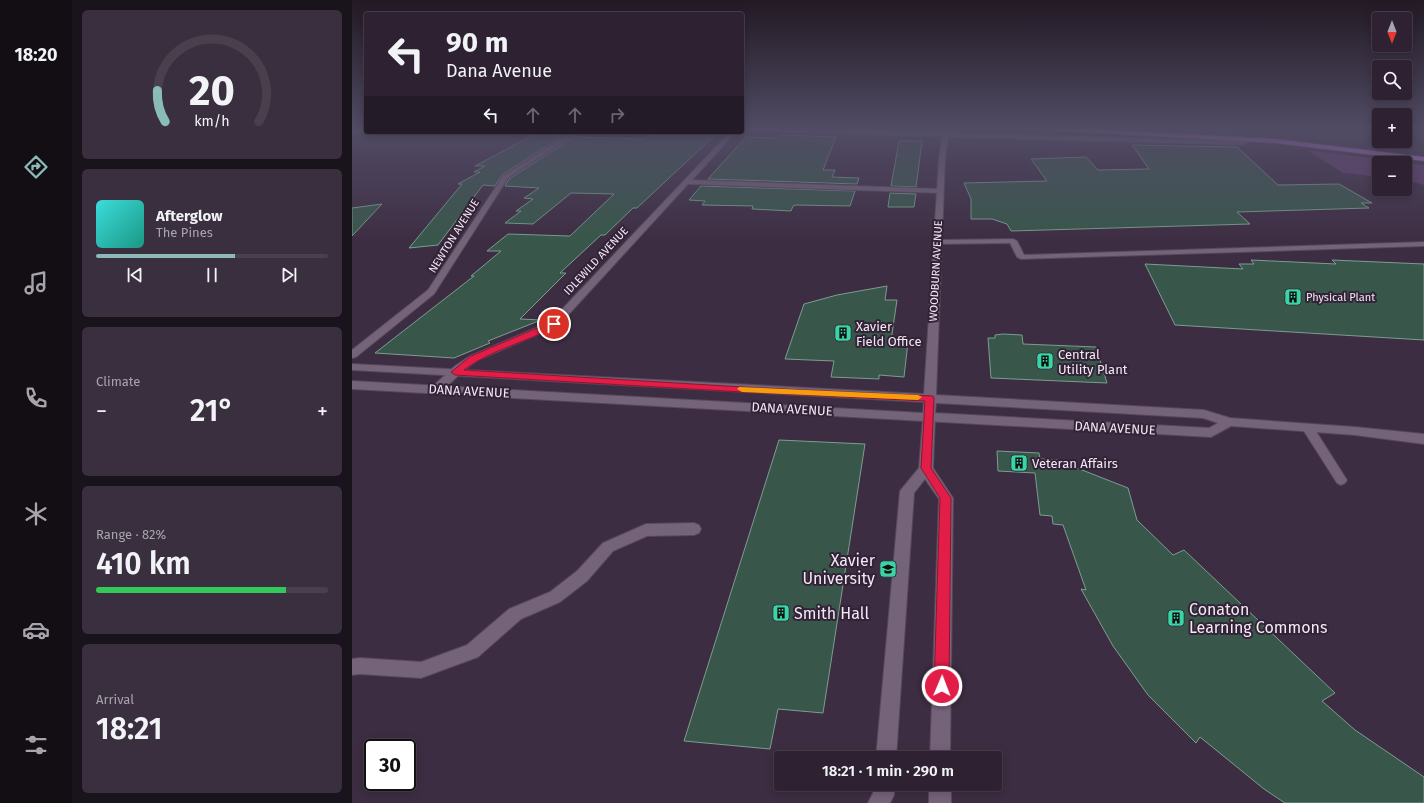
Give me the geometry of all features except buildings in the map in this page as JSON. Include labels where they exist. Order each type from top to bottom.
[{"type":"street","name":"NEWTON AVENUE","points":[[352,356],[431,292],[505,177],[522,166]]},
{"type":"street","name":"IDLEWILD AVENUE","points":[[436,390],[455,372],[474,358],[554,324],[701,166]]},
{"type":"street","name":"WOODBURN AVENUE","points":[[926,468],[940,191],[944,166]]},
{"type":"street","points":[[687,182],[940,191]]},
{"type":"street","name":"DANA AVENUE","points":[[352,367],[742,390],[930,398],[1204,414],[1229,422],[1355,431],[1424,439]]},
{"type":"street","name":"DANA AVENUE","points":[[352,385],[1211,433],[1229,422]]},
{"type":"street","points":[[887,751],[907,491],[926,468],[946,498],[940,751]]},
{"type":"street","points":[[879,803],[883,791]]},
{"type":"street","points":[[940,791],[940,803]]},
{"type":"lane","points":[[938,242],[1013,241],[1022,257],[1424,244]]},
{"type":"lane","points":[[1308,428],[1341,480]]},
{"type":"lane","points":[[352,667],[360,666],[421,670],[472,651],[515,614],[555,597],[582,576],[608,547],[646,530],[694,530]]},
{"type":"shaded area","points":[[1333,166],[1372,166],[1372,176],[1343,173]]},
{"type":"shaded area","points":[[1412,166],[1424,166],[1424,185],[1412,182]]},
{"type":"slow traffic","points":[[742,389],[918,397]]},
{"type":"place","name":"Physical Plant","points":[[1293,297]]},
{"type":"place","name":"Xavier Field Office","points":[[843,333]]},
{"type":"place","name":"Central Utility Plant","points":[[1045,361]]},
{"type":"place","name":"Veteran Affairs","points":[[1019,463]]},
{"type":"place","name":"Xavier University","points":[[888,569]]},
{"type":"place","name":"Smith Hall","points":[[781,613]]},
{"type":"place","name":"Conaton Learning Commons","points":[[1176,618]]},
{"type":"route","points":[[554,324],[474,358],[455,372],[742,390],[930,398],[926,468],[946,498],[942,686]]}]
